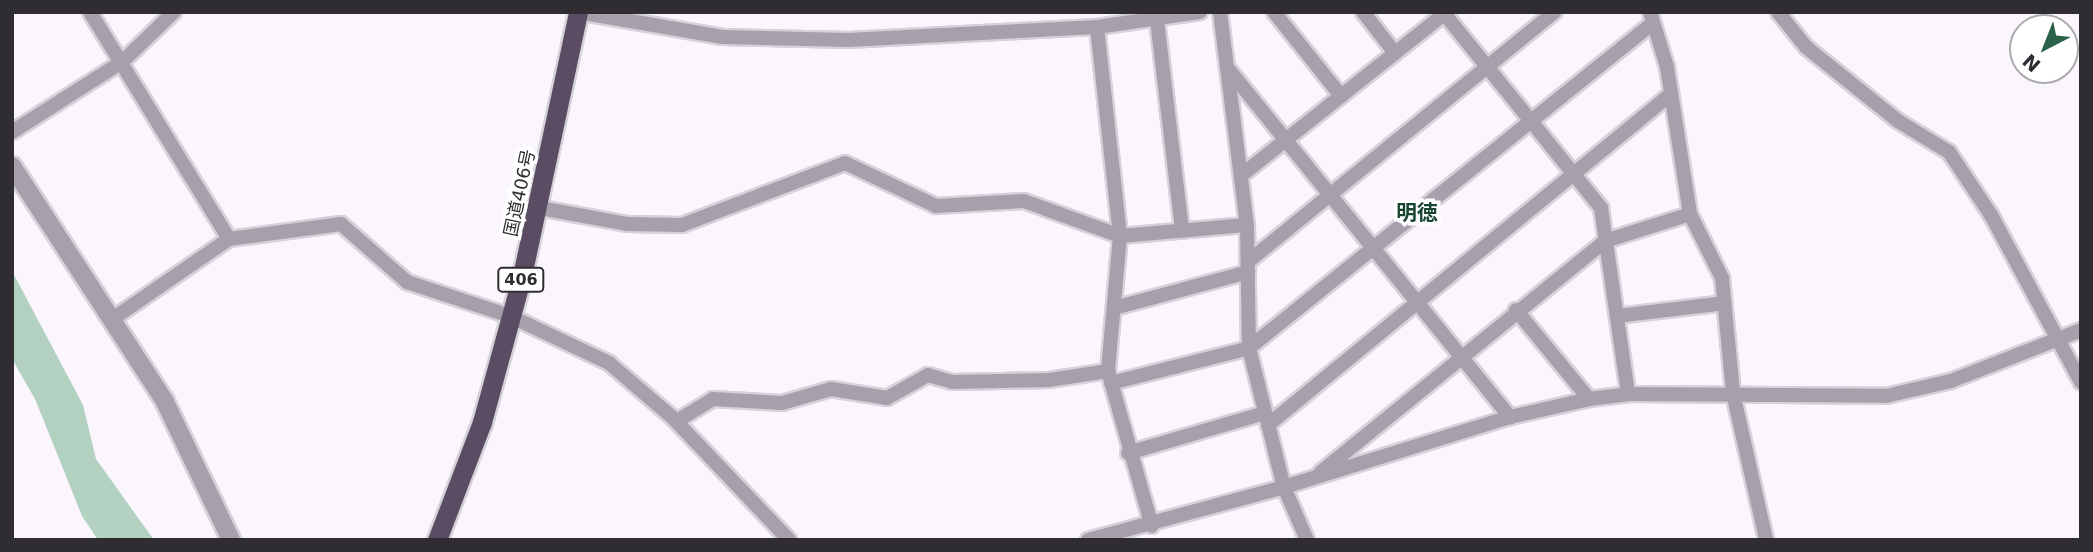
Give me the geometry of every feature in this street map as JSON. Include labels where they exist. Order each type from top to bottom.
[{"type":"highway","name":"国道406号","points":[[437,540],[482,422],[540,208],[578,12]]},
{"type":"street","points":[[90,12],[229,239]]},
{"type":"street","points":[[12,132],[122,62],[174,12]]},
{"type":"street","points":[[578,12],[737,37],[848,40],[1097,27],[1126,18],[1157,20],[1200,12]]},
{"type":"street","points":[[1220,12],[1247,225],[1249,348],[1284,487],[1307,540]]},
{"type":"street","points":[[1274,12],[1340,96]]},
{"type":"street","points":[[1363,12],[1395,53]]},
{"type":"street","points":[[1114,308],[1248,266],[1331,194],[1554,12]]},
{"type":"street","points":[[1778,12],[1805,47],[1898,121],[1949,152],[1991,215],[2081,382]]},
{"type":"street","points":[[1242,174],[1445,13],[1601,208],[1628,394]]},
{"type":"street","points":[[677,421],[713,399],[782,403],[831,389],[887,398],[928,374],[952,382],[1109,377],[1249,348],[1530,122],[1651,18],[1671,94],[1690,214],[1722,278],[1733,393],[1766,540]]},
{"type":"street","points":[[1157,20],[1182,231]]},
{"type":"street","points":[[1097,27],[1120,236],[1109,377],[1128,453],[1152,526]]},
{"type":"street","points":[[1229,69],[1510,417]]},
{"type":"street","points":[[1128,453],[1266,419],[1418,302],[1671,94]]},
{"type":"street","points":[[540,208],[627,224],[681,225],[835,163],[845,163],[936,206],[1024,201],[1120,236],[1247,225]]},
{"type":"street","points":[[12,166],[165,402],[231,540]]},
{"type":"street","points":[[1314,478],[1516,310],[1605,241],[1690,214]]},
{"type":"street","points":[[111,320],[229,239],[341,224],[407,282],[510,316],[609,363],[677,421],[789,540]]},
{"type":"street","points":[[1617,316],[1724,303]]},
{"type":"street","points":[[1516,310],[1589,399]]},
{"type":"street","points":[[1088,540],[1152,526],[1510,417],[1589,399],[1628,394],[1733,393],[1796,398],[1886,396],[1951,381],[2081,330]]},
{"type":"green space","points":[[12,271],[83,405],[96,459],[154,540],[98,540],[82,516],[35,399],[12,359]]},
{"type":"district","name":"明徳","points":[[1417,213]]}]
